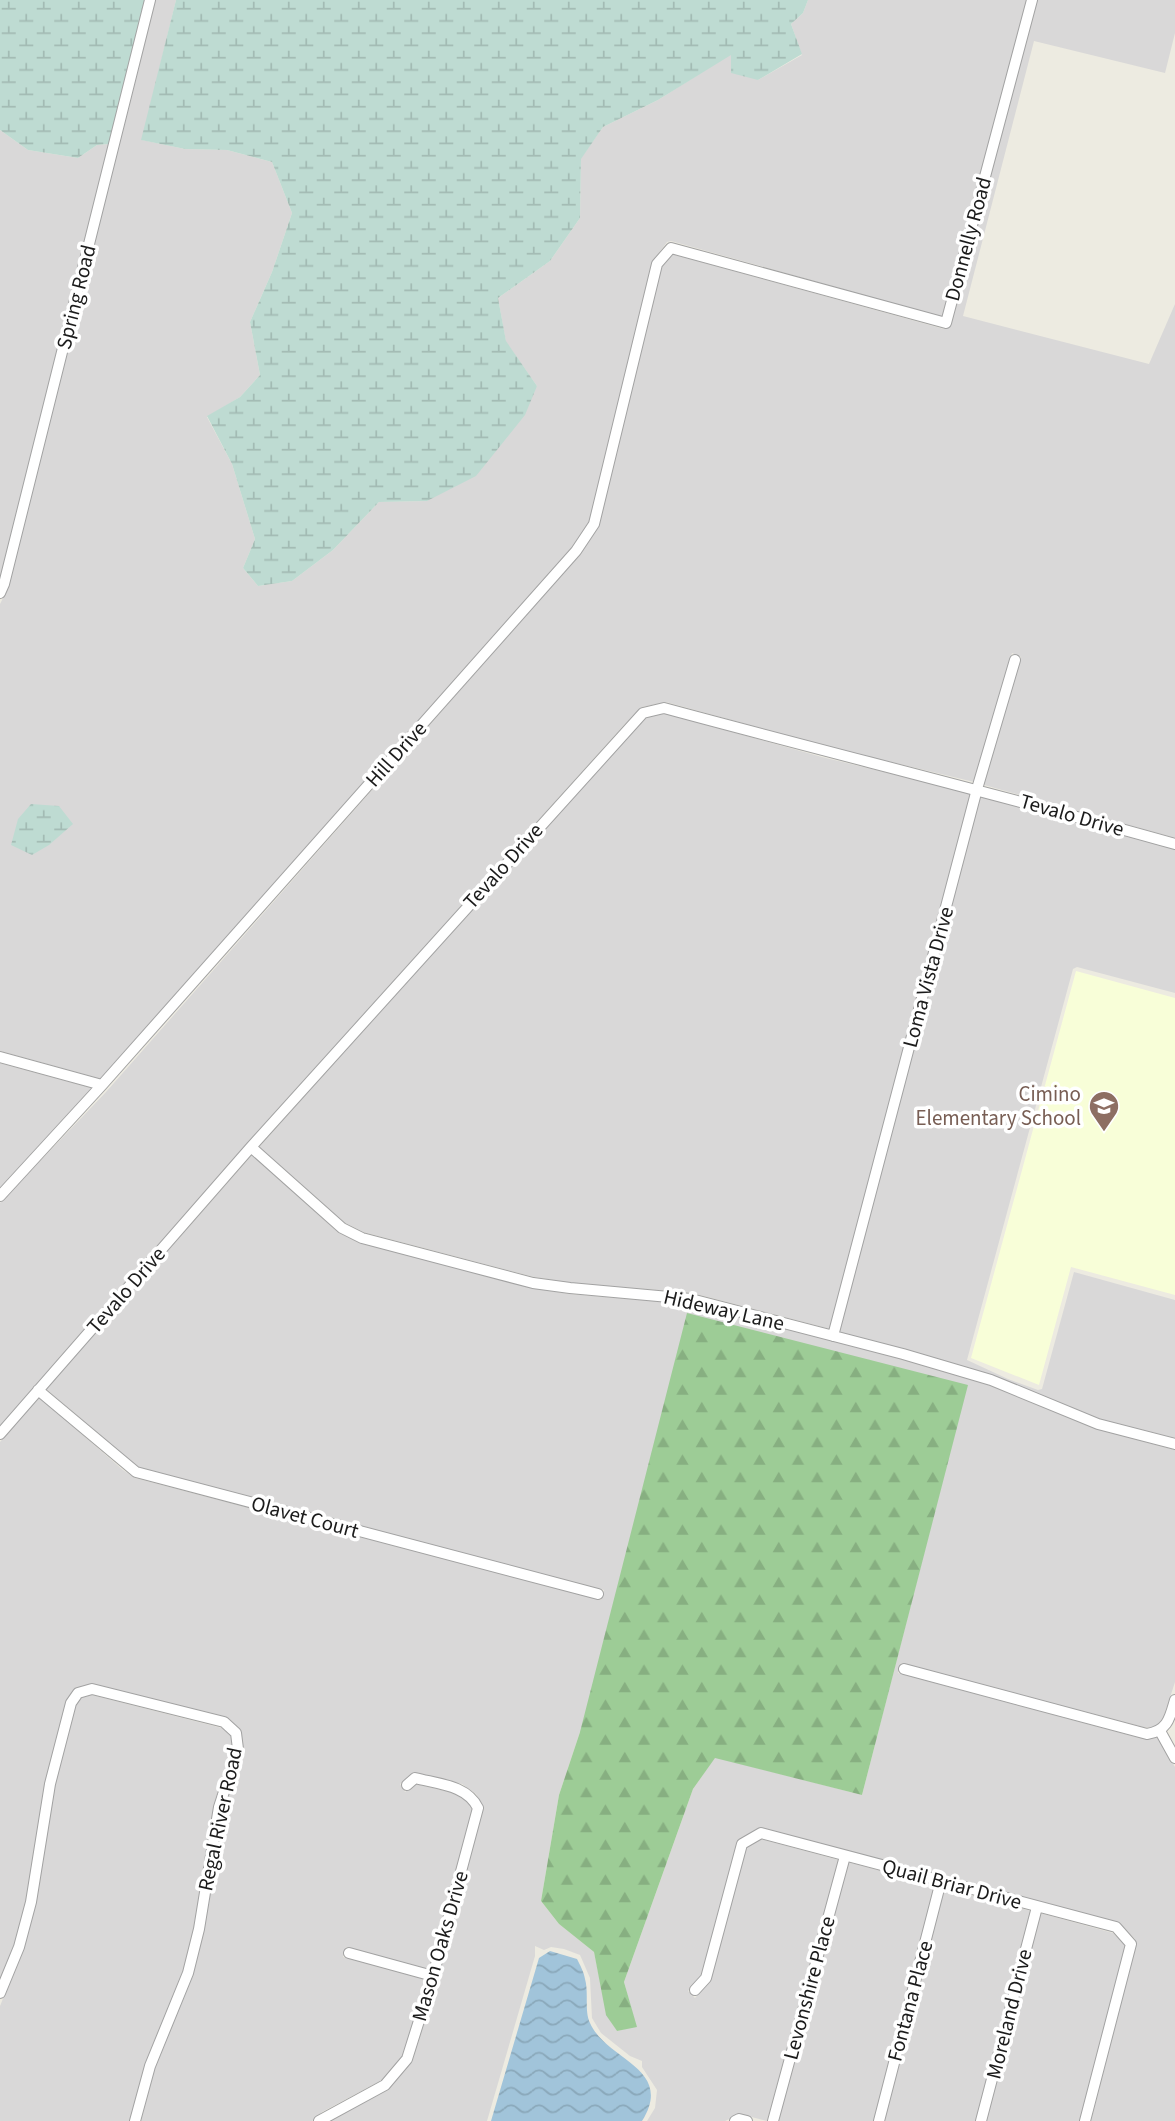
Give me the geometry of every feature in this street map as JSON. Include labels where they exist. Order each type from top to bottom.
[{"type":"street","name":"Spring Road","points":[[0,593],[8,570],[150,0]]},
{"type":"street","name":"Donnelly Road","points":[[670,248],[946,323],[1032,0]]},
{"type":"street","name":"Hill Drive","points":[[0,1196],[102,1085],[576,551],[594,524],[657,264],[670,248]]},
{"type":"street","name":"Loma Vista Drive","points":[[833,1336],[977,789],[1015,660]]},
{"type":"street","name":"Tevalo Drive","points":[[0,1434],[251,1147],[643,713],[664,708],[824,752],[977,789],[1175,844]]},
{"type":"street","points":[[0,1057],[102,1085]]},
{"type":"street","name":"Hideway Lane","points":[[251,1147],[342,1228],[362,1238],[533,1283],[691,1299],[991,1380],[1098,1424],[1175,1444]]},
{"type":"street","name":"Olavet Court","points":[[38,1390],[136,1472],[598,1594]]},
{"type":"street","points":[[904,1669],[1142,1733],[1160,1731],[1169,1721],[1175,1700]]},
{"type":"street","name":"Regal River Road","points":[[0,1993],[19,1947],[31,1902],[50,1784],[71,1703],[78,1693],[92,1689],[105,1692],[224,1723],[236,1733],[237,1749],[219,1807],[194,1951],[188,1973],[150,2066],[135,2121]]},
{"type":"street","points":[[1160,1731],[1175,1758]]},
{"type":"street","name":"Mason Oaks Drive","points":[[319,2121],[385,2085],[407,2059],[433,1976],[478,1808],[473,1798],[460,1789],[415,1778],[407,1785]]},
{"type":"street","name":"Quail Briar Drive","points":[[695,1990],[706,1978],[742,1844],[761,1833],[1116,1927],[1131,1944],[1085,2121]]},
{"type":"street","name":"Levonshire Place","points":[[773,2121],[845,1856]]},
{"type":"street","name":"Fontana Place","points":[[879,2121],[941,1881]]},
{"type":"street","name":"Moreland Drive","points":[[981,2121],[1037,1906]]},
{"type":"street","points":[[349,1954],[433,1976]]},
{"type":"street","points":[[735,2121],[747,2121]]},
{"type":"shaded area","points":[[155,0],[176,0],[142,140],[185,149],[227,150],[272,162],[292,213],[272,272],[250,322],[260,375],[240,397],[207,417],[232,464],[255,539],[243,568],[258,586],[292,581],[333,550],[379,502],[427,501],[537,386],[506,342],[498,298],[550,261],[580,218],[581,158],[603,127],[658,100],[731,54],[758,80],[802,55],[791,24],[803,13],[808,0],[1027,0],[942,317],[667,242],[653,261],[590,522],[572,548],[101,1079],[0,1051],[0,604],[9,586]]},
{"type":"shaded area","points":[[1037,0],[1175,0],[1175,33],[1165,73],[1034,41],[963,316],[1149,364],[1175,304],[1175,838],[984,785],[1021,657],[1012,653],[974,782],[825,746],[666,702],[642,707],[251,1140],[0,1426],[0,1203],[106,1092],[579,555],[598,527],[661,267],[672,254],[944,329],[950,325]]},
{"type":"shaded area","points":[[0,130],[28,150],[78,158],[97,145],[109,144],[0,580]]},
{"type":"shaded area","points":[[664,713],[822,757],[971,793],[830,1329],[692,1293],[571,1283],[534,1277],[363,1232],[345,1223],[259,1147],[630,732],[645,718]]},
{"type":"shaded area","points":[[981,795],[1175,849],[1175,993],[1077,967],[1073,969],[967,1360],[1008,1379],[1042,1389],[1074,1272],[1175,1300],[1175,1438],[1100,1419],[992,1375],[839,1332]]},
{"type":"shaded area","name":"Cimino Elementary School","points":[[1076,971],[1175,998],[1175,1295],[1071,1267],[1039,1385],[971,1358]]},
{"type":"shaded area","points":[[0,1063],[92,1088],[0,1188]]},
{"type":"shaded area","points":[[252,1155],[339,1233],[360,1243],[532,1288],[570,1294],[690,1304],[989,1385],[1097,1429],[1175,1450],[1175,1682],[1162,1722],[1153,1728],[1143,1727],[901,1663],[898,1673],[1140,1738],[1157,1737],[1175,1767],[1175,2121],[1091,2121],[1136,1945],[1135,1939],[1119,1923],[762,1828],[740,1839],[702,1975],[688,1991],[695,1998],[709,1982],[746,1848],[761,1839],[839,1860],[767,2121],[740,2114],[725,2121],[647,2121],[655,2108],[657,2090],[642,2067],[642,2061],[630,2056],[601,2033],[592,2018],[590,1978],[580,1955],[564,1949],[551,1947],[544,1950],[535,1946],[535,1956],[487,2121],[328,2121],[387,2090],[412,2061],[437,1983],[483,1809],[476,1794],[462,1784],[417,1773],[400,1784],[405,1792],[416,1784],[458,1794],[470,1802],[473,1809],[430,1970],[346,1947],[343,1957],[427,1980],[403,2056],[382,2080],[322,2112],[312,2121],[141,2121],[155,2067],[192,1975],[224,1808],[243,1748],[241,1732],[226,1717],[93,1684],[77,1688],[26,1900],[14,1945],[0,1979],[0,1442],[39,1397],[135,1478],[601,1600],[604,1590],[138,1467],[46,1389]],"holes":[[[967,1386],[862,1795],[715,1757],[693,1789],[624,1982],[636,2026],[617,2031],[607,2015],[594,1952],[559,1924],[541,1901],[559,1795],[580,1732]]]},
{"type":"shaded area","points":[[92,1695],[222,1728],[232,1736],[233,1749],[214,1806],[194,1928],[183,1972],[130,2121],[0,2121],[0,2006],[23,1949],[36,1903],[55,1784],[76,1705],[80,1698]]},
{"type":"shaded area","points":[[848,1862],[935,1885],[874,2121],[778,2121]]},
{"type":"shaded area","points":[[944,1888],[1031,1911],[976,2121],[884,2121]]},
{"type":"shaded area","points":[[1040,1913],[1113,1933],[1126,1946],[1080,2121],[986,2121]]},
{"type":"green space","points":[[0,0],[145,0],[109,144],[97,145],[78,158],[28,150],[0,130]]},
{"type":"green space","points":[[176,0],[808,0],[803,13],[791,24],[802,54],[758,80],[731,73],[731,55],[658,100],[603,127],[581,159],[580,218],[550,261],[498,298],[506,341],[537,386],[525,415],[476,476],[427,501],[379,502],[333,550],[292,581],[258,586],[243,568],[255,539],[232,464],[207,416],[240,397],[260,375],[250,322],[272,272],[292,213],[272,162],[227,150],[185,149],[141,140]]},
{"type":"green space","points":[[31,804],[59,806],[73,824],[49,845],[32,855],[11,845],[18,819]]},
{"type":"green space","points":[[687,1313],[968,1385],[862,1795],[715,1758],[693,1789],[624,1982],[637,2027],[617,2031],[606,2015],[594,1952],[559,1924],[541,1901],[559,1795],[580,1732]]},
{"type":"water","points":[[550,1951],[577,1959],[586,1984],[590,2023],[598,2036],[645,2077],[650,2089],[650,2103],[642,2121],[491,2121],[539,1958]]},
{"type":"place","name":"Cimino Elementary School","points":[[1104,1133]]}]
